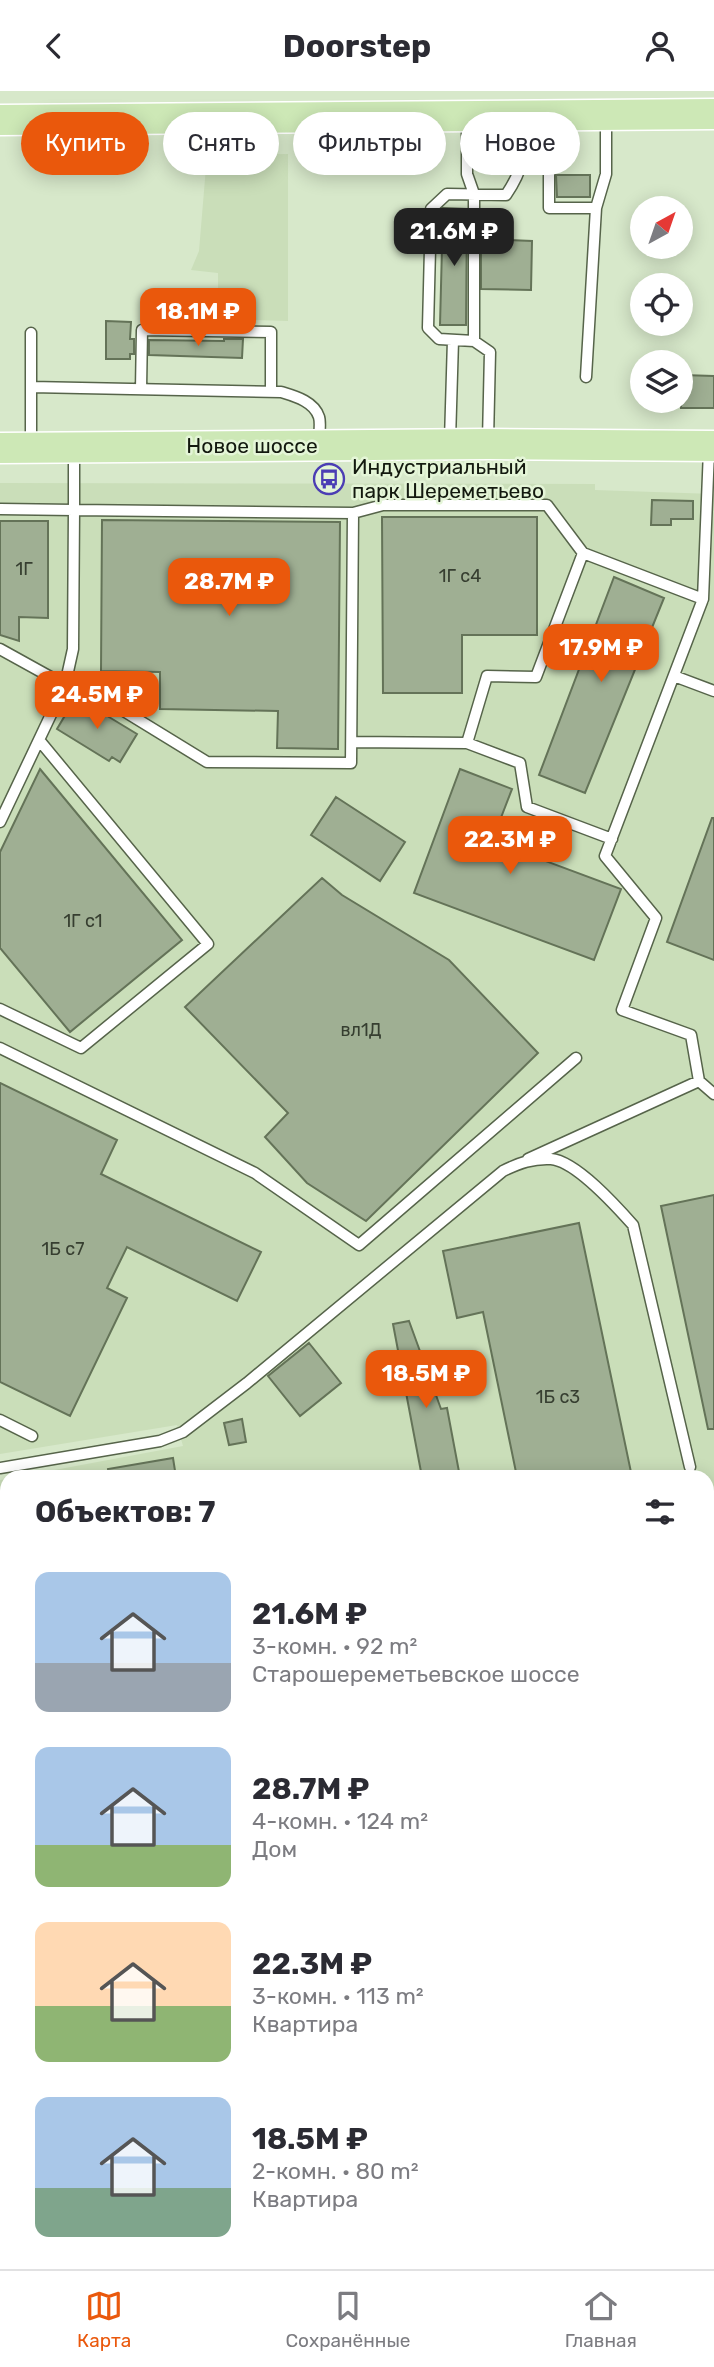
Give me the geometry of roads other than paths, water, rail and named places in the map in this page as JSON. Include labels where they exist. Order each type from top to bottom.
[{"type":"main road","points":[[580,114],[714,114]]},
{"type":"main road","points":[[0,120],[460,115]]},
{"type":"main road","name":"Новое шоссе","points":[[0,448],[450,444],[712,446]]},
{"type":"lane","points":[[586,377],[596,208],[606,174],[606,114]]},
{"type":"lane","points":[[467,175],[474,194],[474,341]]},
{"type":"lane","points":[[488,444],[490,352],[474,341],[439,339],[428,328],[431,209],[447,194],[506,195],[518,175]]},
{"type":"lane","points":[[545,175],[549,208],[596,208]]},
{"type":"lane","points":[[141,389],[142,330],[271,332],[271,392]]},
{"type":"lane","points":[[31,333],[31,447]]},
{"type":"lane","points":[[450,444],[453,339]]},
{"type":"lane","points":[[31,387],[271,392],[297,396],[310,404],[319,416],[320,445]]},
{"type":"lane","points":[[712,446],[710,555],[703,600],[605,856],[656,918],[622,1010],[691,1035],[699,1081],[714,1094]]},
{"type":"lane","points":[[0,823],[65,685],[73,649],[74,447]]},
{"type":"lane","points":[[0,509],[353,513],[383,505],[547,505],[583,553],[703,600]]},
{"type":"lane","points":[[0,649],[65,685],[88,689],[207,762],[351,763],[353,513]]},
{"type":"lane","points":[[467,743],[487,676],[536,677],[583,553]]},
{"type":"lane","points":[[674,676],[714,691]]},
{"type":"lane","points":[[0,1009],[81,1048],[208,944],[39,740]]},
{"type":"lane","points":[[352,742],[467,743],[520,763],[527,807],[612,839]]},
{"type":"lane","points":[[0,1048],[255,1173],[359,1245],[576,1058]]},
{"type":"lane","points":[[0,1468],[160,1441],[183,1432],[247,1383],[503,1171],[561,1142],[699,1081]]},
{"type":"lane","points":[[525,1161],[554,1159],[568,1165],[610,1199],[633,1225],[690,1467]]},
{"type":"lane","points":[[0,1420],[33,1436]]},
{"type":"place","name":"Индустриальный парк Шереметьево","points":[[329,479]]}]
